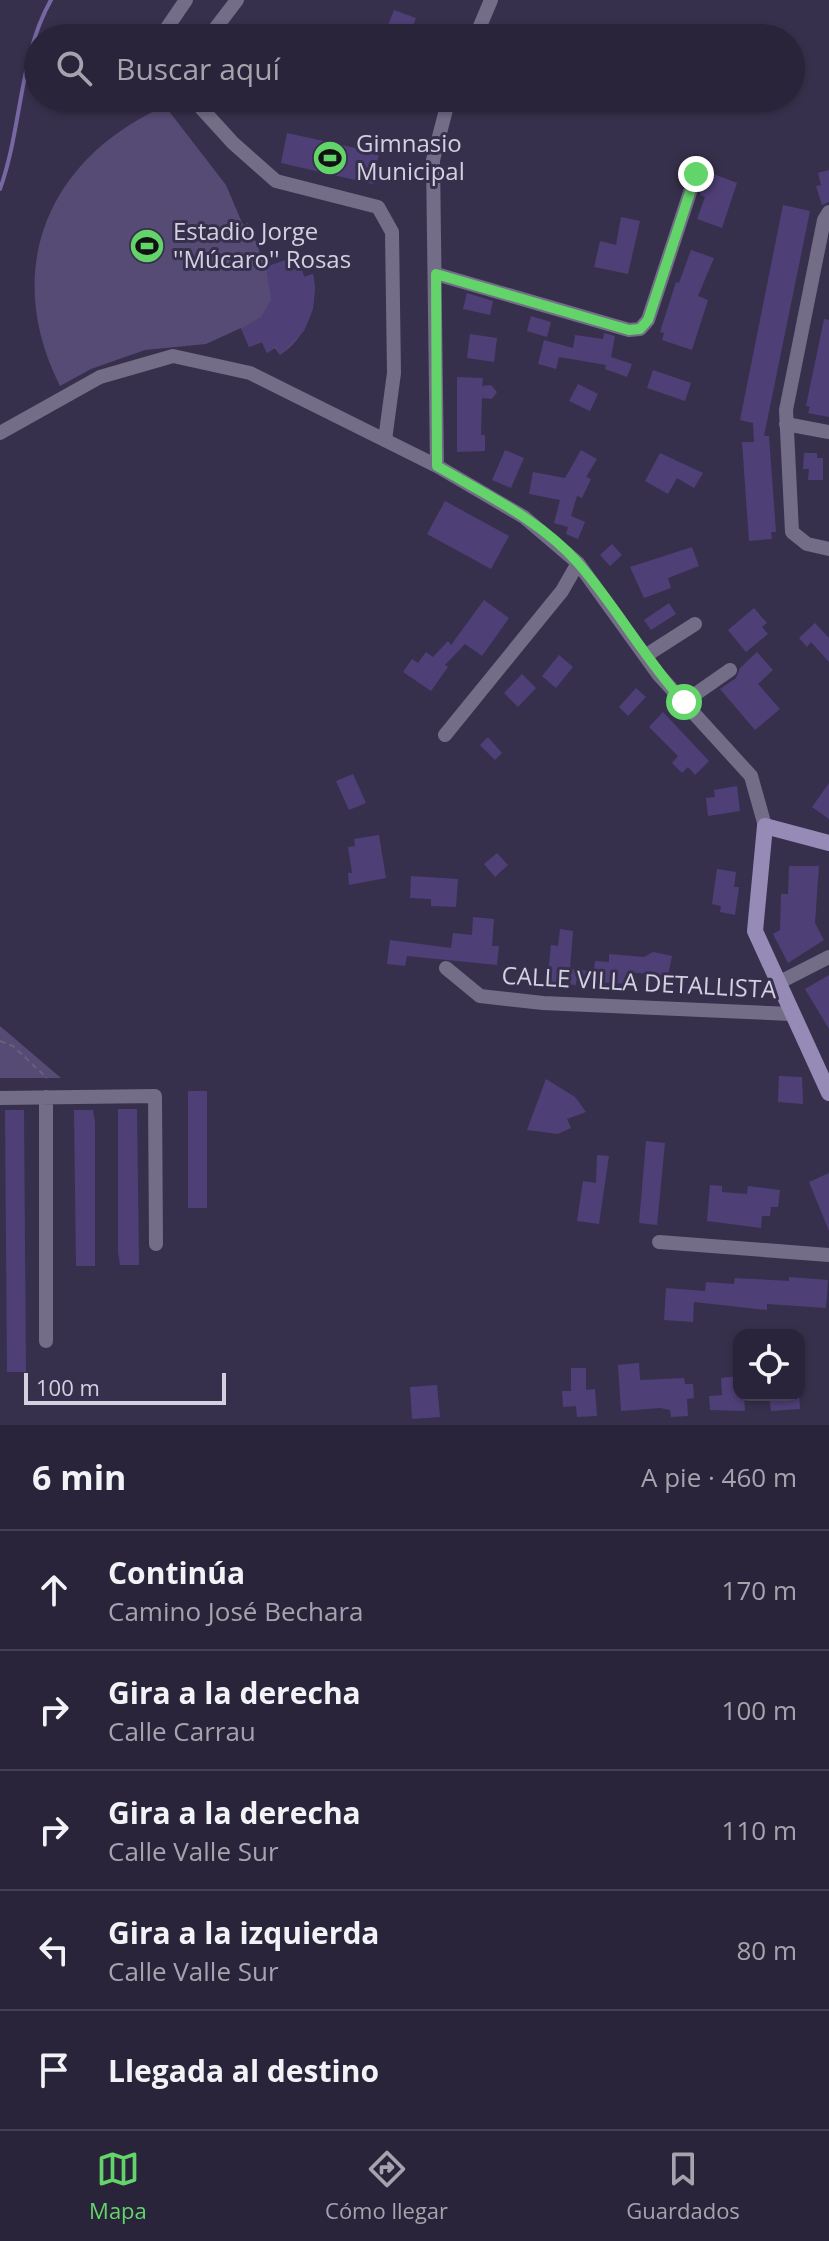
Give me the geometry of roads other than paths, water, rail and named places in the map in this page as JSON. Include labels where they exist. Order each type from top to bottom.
[{"type":"street","points":[[170,24],[186,0]]},
{"type":"street","points":[[219,24],[237,0]]},
{"type":"street","points":[[481,24],[491,0]]},
{"type":"street","points":[[205,112],[233,143],[276,181],[378,207],[392,232],[394,373],[385,440]]},
{"type":"street","points":[[437,466],[433,160],[445,112]]},
{"type":"street","points":[[436,274],[629,330],[640,329],[648,320],[696,174]]},
{"type":"street","points":[[829,212],[824,220],[786,424],[792,532],[807,544],[829,549]]},
{"type":"street","points":[[0,433],[100,377],[173,356],[250,373],[437,466],[524,517],[578,563],[645,656],[751,776],[765,826],[755,931],[776,984],[829,1093]]},
{"type":"street","points":[[786,424],[829,432]]},
{"type":"street","points":[[445,735],[562,591],[578,563]]},
{"type":"street","points":[[645,656],[695,624]]},
{"type":"street","points":[[684,702],[730,670]]},
{"type":"street","points":[[765,826],[829,843]]},
{"type":"street","points":[[776,984],[829,957]]},
{"type":"street","name":"CALLE VILLA DETALLISTA","points":[[446,968],[480,996],[543,1003],[791,1014]]},
{"type":"street","points":[[0,1098],[155,1096],[156,1244]]},
{"type":"street","points":[[46,1097],[46,1341]]},
{"type":"street","points":[[659,1242],[829,1255]]},
{"type":"waterway","points":[[40,24],[51,0]]},
{"type":"waterway","points":[[0,189],[24,84]]},
{"type":"place","name":"Gimnasio Municipal","points":[[330,158]]},
{"type":"place","name":"Estadio Jorge ''Múcaro'' Rosas","points":[[147,246]]}]
